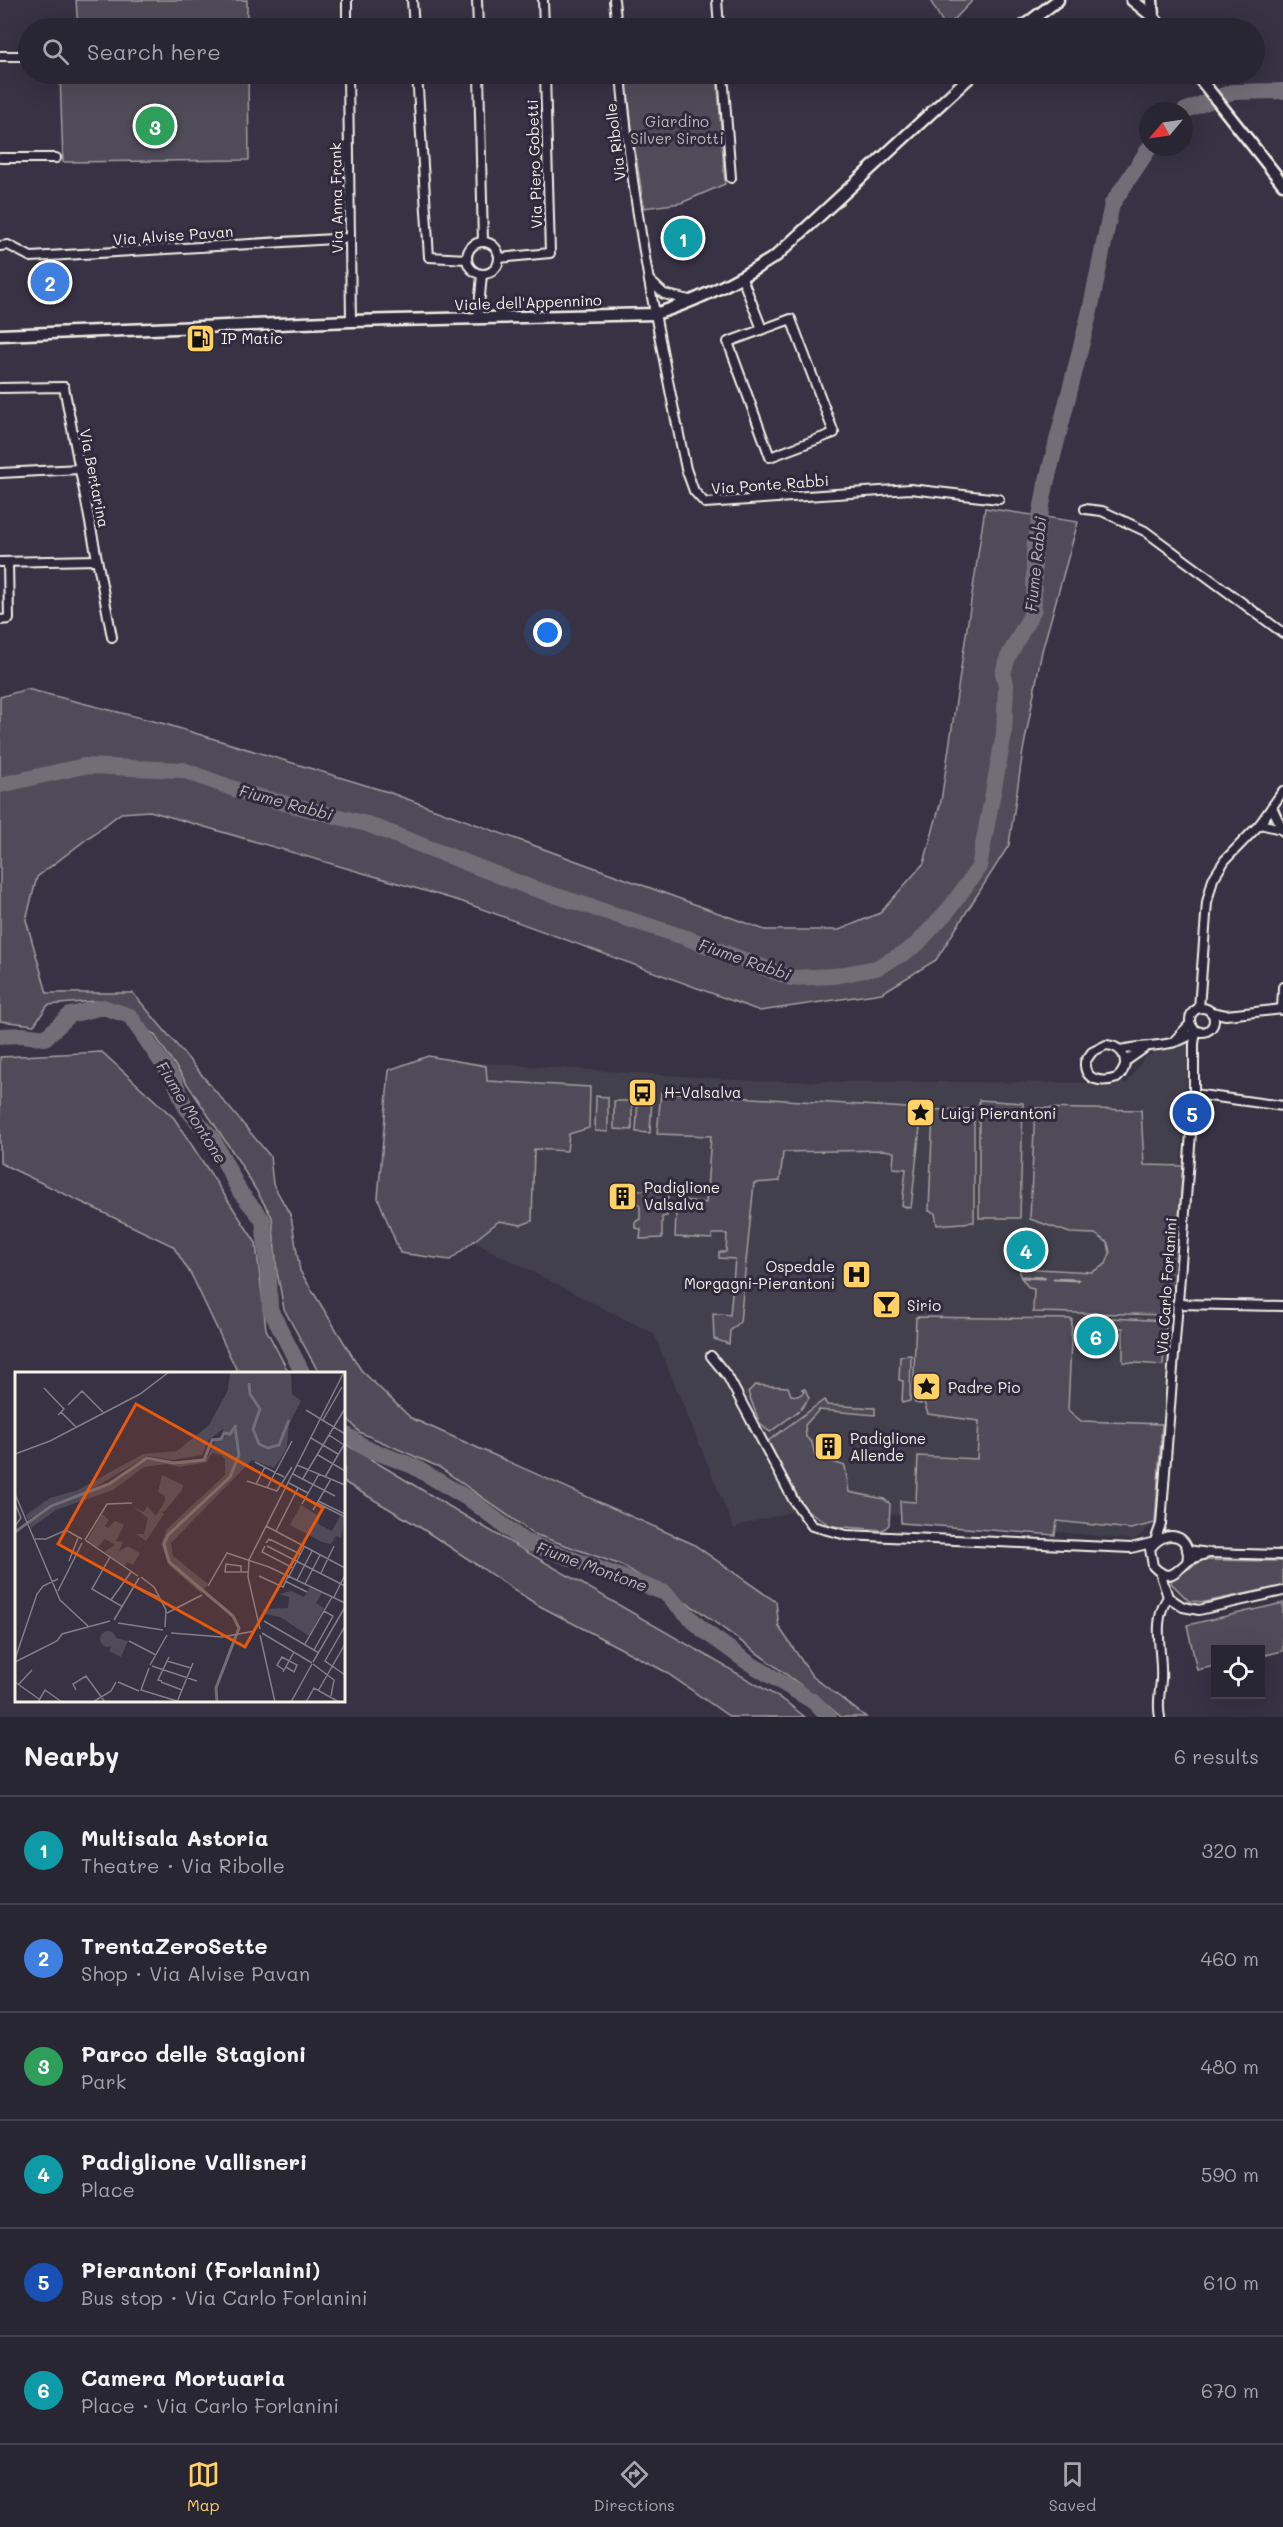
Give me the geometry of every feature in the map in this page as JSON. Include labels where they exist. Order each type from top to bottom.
[{"type":"main road","points":[[1034,18],[1058,0]]},
{"type":"main road","points":[[1132,0],[1153,17]]},
{"type":"main road","points":[[1152,0],[1153,17]]},
{"type":"main road","name":"Viale dell'Appennino","points":[[0,335],[351,321],[655,314],[694,300],[742,278],[776,256],[962,84]]},
{"type":"main road","points":[[1204,84],[1283,184]]},
{"type":"street","points":[[347,0],[347,18]]},
{"type":"street","points":[[412,0],[413,18]]},
{"type":"street","points":[[477,0],[478,18]]},
{"type":"street","points":[[543,0],[544,18]]},
{"type":"street","points":[[614,0],[616,18]]},
{"type":"street","points":[[717,0],[718,18]]},
{"type":"street","points":[[0,56],[18,56]]},
{"type":"street","name":"Via Anna Frank","points":[[348,84],[351,321]]},
{"type":"street","points":[[418,84],[429,257],[467,259]]},
{"type":"street","points":[[479,84],[483,242]]},
{"type":"street","name":"Via Piero Gobetti","points":[[499,258],[550,253],[545,84]]},
{"type":"street","name":"Via Ribolle","points":[[622,84],[627,146],[655,314]]},
{"type":"street","points":[[724,84],[731,178]]},
{"type":"street","points":[[0,158],[56,158]]},
{"type":"street","name":"Via Alvise Pavan","points":[[0,246],[8,245],[32,257],[350,238]]},
{"type":"street","points":[[483,242],[495,249],[499,258],[496,268],[487,274],[473,271],[467,259],[473,245],[483,242]]},
{"type":"street","points":[[478,319],[482,274]]},
{"type":"street","points":[[742,278],[762,329]]},
{"type":"street","points":[[649,280],[664,294],[674,298],[694,300]]},
{"type":"street","name":"Via Ponte Rabbi","points":[[655,314],[686,469],[694,491],[705,504],[910,489],[999,499]]},
{"type":"street","points":[[791,319],[834,433],[770,457],[728,342],[762,329],[791,319]]},
{"type":"street","name":"Via Bertarina","points":[[0,388],[64,387],[112,637]]},
{"type":"street","points":[[0,473],[80,469]]},
{"type":"street","points":[[1085,509],[1102,511],[1145,531],[1283,633]]},
{"type":"street","points":[[0,620],[9,619],[4,562],[97,560]]},
{"type":"street","points":[[1199,1008],[1209,890],[1225,860],[1260,824],[1283,791]]},
{"type":"street","points":[[1272,807],[1282,830]]},
{"type":"street","points":[[1260,824],[1282,830]]},
{"type":"street","points":[[1193,1029],[1191,1014],[1199,1008],[1226,1015],[1282,1010],[1283,987]]},
{"type":"street","points":[[1212,1012],[1213,1025]]},
{"type":"street","points":[[1195,1049],[1213,1025],[1226,1015]]},
{"type":"street","points":[[1120,1050],[1174,1041],[1193,1029],[1207,1032]]},
{"type":"street","name":"Via Carlo Forlanini","points":[[1161,1524],[1194,1094],[1193,1029]]},
{"type":"street","points":[[1126,1061],[1120,1050],[1112,1045],[1097,1048],[1085,1062],[1087,1073],[1091,1078],[1098,1081],[1111,1080],[1122,1074],[1126,1061],[1147,1046]]},
{"type":"street","points":[[1194,1094],[1283,1106]]},
{"type":"street","points":[[1177,1304],[1283,1306]]},
{"type":"street","points":[[711,1356],[728,1377],[794,1501],[812,1526],[846,1535],[1138,1547],[1150,1552]]},
{"type":"street","points":[[1161,1524],[1164,1536]]},
{"type":"street","points":[[1161,1524],[1150,1552],[1153,1566],[1164,1573],[1180,1571],[1187,1562],[1209,1553]]},
{"type":"street","points":[[1138,1547],[1164,1536],[1175,1536],[1181,1539],[1187,1550],[1187,1562]]},
{"type":"street","points":[[1187,1550],[1283,1556]]},
{"type":"street","points":[[1164,1573],[1168,1597],[1183,1607],[1199,1610],[1283,1591]]},
{"type":"street","points":[[1160,1717],[1157,1705],[1161,1678],[1159,1616],[1168,1597]]},
{"type":"shaded area","name":"Ospedale Morgagni-Pierantoni","points":[[1190,1034],[1155,1523],[1134,1540],[814,1506],[744,1524],[734,1529],[654,1334],[452,1231],[441,1060],[756,1081],[1127,1083],[1144,1058]]},
{"type":"green space","points":[[76,0],[247,0],[247,18],[77,18]]},
{"type":"green space","points":[[930,0],[973,0],[956,18],[940,18]]},
{"type":"green space","points":[[60,84],[248,84],[249,160],[63,162]]},
{"type":"green space","name":"Giardino Silver Sirotti","points":[[627,84],[718,84],[725,184],[681,203],[644,208]]},
{"type":"green space","points":[[985,508],[1078,522],[1042,651],[1023,751],[1009,845],[936,960],[882,993],[760,1011],[463,902],[150,811],[121,813],[37,877],[26,920],[47,993],[133,993],[270,1156],[273,1184],[291,1216],[300,1271],[361,1370],[411,1418],[693,1544],[776,1602],[779,1627],[812,1676],[866,1717],[841,1717],[824,1702],[698,1610],[621,1565],[534,1534],[439,1467],[359,1432],[345,1415],[345,1372],[318,1372],[284,1309],[277,1272],[272,1217],[238,1160],[154,1034],[95,1001],[48,1005],[34,1025],[0,1021],[0,697],[27,689],[165,724],[388,792],[765,930],[839,930],[880,913],[924,863],[941,801]]},
{"type":"green space","points":[[102,1052],[174,1118],[256,1243],[266,1329],[288,1372],[238,1372],[192,1276],[173,1246],[0,1163],[0,1057]]},
{"type":"green space","points":[[428,1056],[486,1066],[487,1081],[590,1087],[589,1128],[569,1134],[567,1151],[534,1149],[532,1221],[521,1225],[499,1221],[450,1260],[400,1253],[378,1198],[389,1070]]},
{"type":"green space","points":[[661,1092],[922,1109],[911,1208],[902,1206],[906,1169],[893,1168],[894,1152],[884,1150],[783,1152],[780,1181],[754,1183],[740,1322],[730,1331],[729,1344],[714,1339],[713,1313],[730,1315],[735,1259],[719,1258],[719,1252],[726,1252],[727,1234],[712,1234],[712,1239],[675,1237],[677,1194],[684,1194],[684,1200],[706,1203],[711,1136],[657,1134]]},
{"type":"green space","points":[[596,1096],[608,1097],[608,1132],[595,1131]]},
{"type":"green space","points":[[638,1097],[652,1098],[650,1133],[636,1132]]},
{"type":"green space","points":[[979,1100],[1023,1103],[1020,1218],[979,1218]]},
{"type":"green space","points":[[614,1101],[632,1101],[632,1130],[614,1129]]},
{"type":"green space","points":[[1035,1108],[1141,1110],[1144,1165],[1183,1166],[1172,1315],[1033,1312],[1034,1289],[1029,1288],[1020,1276],[1020,1268],[1092,1272],[1106,1264],[1110,1253],[1108,1243],[1095,1234],[1070,1233],[1030,1219]]},
{"type":"green space","points":[[974,1109],[974,1222],[937,1225],[935,1213],[929,1211],[933,1110]]},
{"type":"green space","points":[[659,1185],[665,1186],[665,1195],[668,1195],[667,1216],[662,1217],[662,1238],[640,1239],[641,1229],[635,1228],[635,1222],[640,1219],[640,1207],[637,1201],[632,1200],[636,1190],[658,1190]]},
{"type":"green space","points":[[916,1317],[1072,1319],[1068,1410],[1081,1421],[1162,1424],[1155,1523],[1131,1529],[1057,1521],[1055,1535],[901,1523],[900,1501],[916,1502],[918,1456],[977,1459],[979,1421],[928,1414],[922,1397],[921,1404],[915,1403],[913,1399]]},
{"type":"green space","points":[[1112,1318],[1166,1321],[1163,1365],[1123,1362],[1123,1328],[1099,1328],[1099,1326],[1112,1326]]},
{"type":"green space","points":[[911,1355],[910,1401],[902,1403],[903,1381],[899,1380],[900,1356]]},
{"type":"green space","points":[[755,1385],[788,1387],[791,1395],[798,1396],[804,1392],[802,1389],[805,1389],[809,1398],[801,1409],[770,1432],[760,1424],[748,1392]]},
{"type":"green space","points":[[824,1400],[827,1405],[875,1408],[875,1415],[819,1410],[805,1425],[806,1437],[812,1443],[815,1456],[845,1466],[849,1492],[884,1499],[890,1504],[889,1525],[883,1530],[831,1526],[804,1508],[768,1441]]},
{"type":"green space","points":[[345,1444],[472,1520],[785,1701],[805,1717],[730,1717],[664,1671],[536,1604],[418,1526],[345,1483]]},
{"type":"green space","points":[[1203,1560],[1283,1561],[1283,1586],[1205,1602],[1189,1601],[1171,1583],[1173,1578]]},
{"type":"green space","points":[[1283,1603],[1283,1651],[1265,1655],[1265,1645],[1211,1645],[1211,1667],[1197,1670],[1187,1625]]},
{"type":"waterway","name":"Fiume Rabbi","points":[[1193,107],[1232,92],[1283,91]]},
{"type":"waterway","name":"Fiume Rabbi","points":[[0,785],[84,766],[183,770],[248,794],[367,824],[529,887],[687,938],[791,978],[834,976],[876,968],[904,953],[917,944],[950,908],[979,867],[1004,734],[1006,685],[1003,673],[1008,657],[1034,609],[1034,549],[1046,484],[1090,311],[1112,204],[1144,156]]},
{"type":"waterway","name":"Fiume Montone","points":[[0,1036],[23,1035],[45,1038],[70,1015],[103,1007],[130,1016],[175,1082],[186,1108],[213,1139],[240,1192],[263,1220],[270,1309],[302,1372]]},
{"type":"waterway","points":[[1022,1277],[1045,1278]]},
{"type":"waterway","points":[[1054,1279],[1078,1280]]},
{"type":"waterway","name":"Fiume Montone","points":[[345,1434],[366,1448],[413,1466],[472,1501],[524,1541],[665,1593],[703,1630],[746,1661],[814,1702],[829,1717]]},
{"type":"place","name":"Parco delle Stagioni","points":[[155,126]]},
{"type":"place","name":"Multisala Astoria","points":[[683,238]]},
{"type":"place","name":"TrentaZeroSette","points":[[50,282]]},
{"type":"place","name":"IP Matic","points":[[200,338]]},
{"type":"place","name":"H-Valsalva","points":[[643,1092]]},
{"type":"place","name":"Luigi Pierantoni","points":[[920,1113]]},
{"type":"place","name":"Pierantoni (Forlanini)","points":[[1192,1113]]},
{"type":"place","name":"Padiglione Valsalva","points":[[623,1196]]},
{"type":"place","name":"Padiglione Vallisneri","points":[[1026,1250]]},
{"type":"place","name":"Ospedale Morgagni-Pierantoni","points":[[856,1275]]},
{"type":"place","name":"Sirio","points":[[886,1305]]},
{"type":"place","name":"Camera Mortuaria","points":[[1096,1336]]},
{"type":"place","name":"Padre Pio","points":[[927,1387]]},
{"type":"place","name":"Padiglione Allende","points":[[829,1447]]}]
